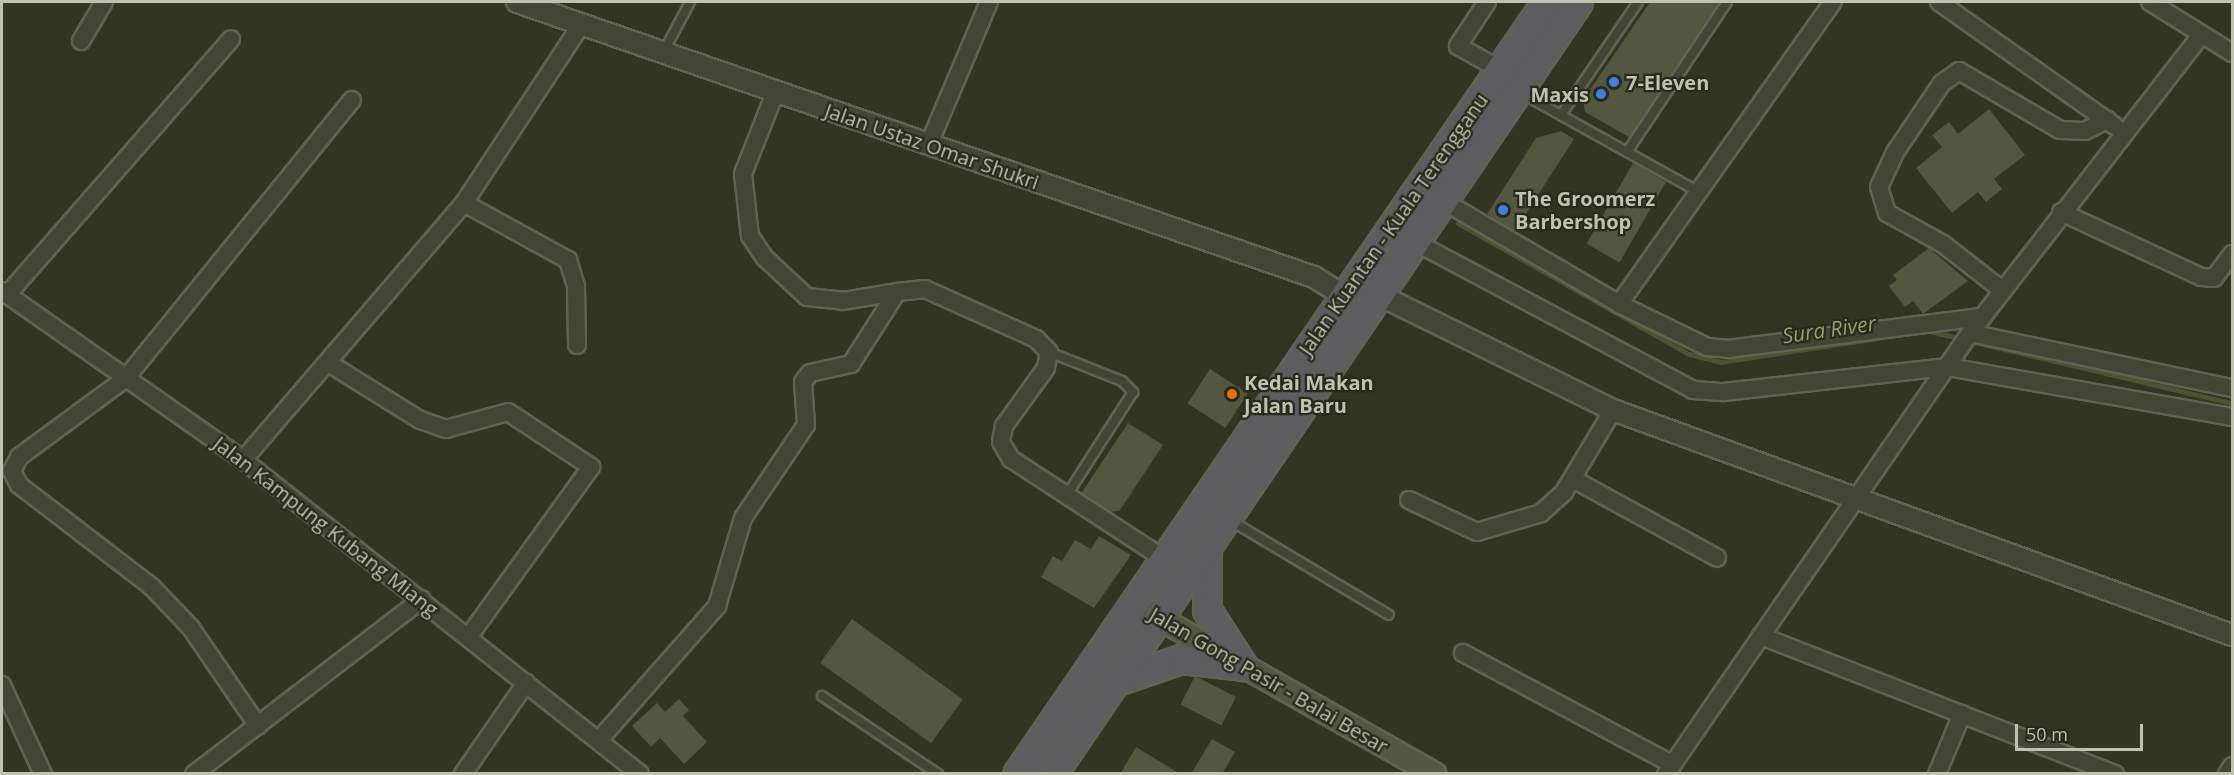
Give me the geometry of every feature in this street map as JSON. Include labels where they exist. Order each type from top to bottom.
[{"type":"highway","name":"Jalan Kuantan - Kuala Terengganu","points":[[1017,774],[1546,2]]},
{"type":"highway","name":"Jalan Kuantan - Kuala Terengganu","points":[[1052,774],[1578,2]]},
{"type":"highway","points":[[1208,543],[1203,576],[1207,610],[1243,666]]},
{"type":"highway","points":[[1116,681],[1181,658],[1243,666]]},
{"type":"main road","name":"Jalan Gong Pasir - Balai Besar","points":[[1134,603],[1434,774]]},
{"type":"street","points":[[81,41],[104,2]]},
{"type":"street","name":"Jalan Ustaz Omar Shukri","points":[[517,2],[775,93],[1314,277],[1344,296]]},
{"type":"street","points":[[929,144],[989,2]]},
{"type":"street","points":[[1487,2],[1458,46],[1500,69]]},
{"type":"street","points":[[1619,304],[1833,2]]},
{"type":"street","points":[[1939,2],[2123,132]]},
{"type":"street","points":[[2150,2],[2232,53]]},
{"type":"street","points":[[243,460],[330,364],[464,203],[581,25]]},
{"type":"street","points":[[1463,654],[1669,769],[1969,335],[2061,212],[2202,34]]},
{"type":"street","points":[[4,293],[231,39]]},
{"type":"street","points":[[2002,290],[1943,244],[1887,213],[1879,187],[1896,151],[1941,83],[1959,71],[2060,130],[2085,131],[2107,120]]},
{"type":"street","points":[[775,93],[743,174],[750,236],[772,266],[807,297],[843,301],[925,289],[1036,339],[1049,352],[1046,368],[1004,426],[1001,442],[1011,459],[1163,558]]},
{"type":"street","points":[[258,726],[191,627],[152,587],[7,474],[19,457],[126,378],[352,100]]},
{"type":"street","points":[[1443,201],[1688,342],[1728,349],[1983,317]]},
{"type":"street","points":[[464,203],[568,260],[576,286],[577,345]]},
{"type":"street","points":[[2061,212],[2201,277],[2214,278],[2232,254]]},
{"type":"street","points":[[1415,242],[1692,390],[1725,392],[1952,362],[2232,417]]},
{"type":"street","points":[[599,740],[717,606],[739,525],[806,425],[803,382],[810,373],[851,364],[897,292]]},
{"type":"street","name":"Jalan Kampung Kubang Miang","points":[[4,293],[243,460],[469,636],[640,774]]},
{"type":"street","points":[[1379,294],[1614,410],[1859,496],[2232,635]]},
{"type":"street","points":[[1969,335],[2232,388]]},
{"type":"street","points":[[330,364],[420,420],[446,429],[508,412],[591,467],[469,636]]},
{"type":"street","points":[[1409,500],[1478,532],[1541,513],[1573,479],[1614,410]]},
{"type":"street","points":[[1573,479],[1718,558]]},
{"type":"street","points":[[194,774],[422,599]]},
{"type":"street","points":[[1761,636],[2115,774]]},
{"type":"street","points":[[463,774],[526,683]]},
{"type":"street","points":[[2,686],[43,774]]},
{"type":"street","points":[[1937,774],[1962,714]]},
{"type":"street","points":[[2228,774],[2232,766]]},
{"type":"lane","points":[[663,54],[690,2]]},
{"type":"lane","points":[[1561,115],[1638,2]]},
{"type":"lane","points":[[1627,152],[1727,2]]},
{"type":"lane","points":[[1517,90],[1699,192]]},
{"type":"lane","points":[[1049,352],[1122,381],[1133,392],[1067,495]]},
{"type":"lane","points":[[1226,518],[1389,615]]},
{"type":"lane","points":[[822,696],[938,774]]},
{"type":"building","points":[[1650,2],[1719,2],[1629,137],[1585,112],[1583,100]]},
{"type":"building","points":[[1989,109],[2025,155],[1994,179],[2002,189],[1986,202],[1978,192],[1952,213],[1916,168],[1942,147],[1932,135],[1949,122],[1958,134]]},
{"type":"building","points":[[1561,131],[1574,139],[1515,231],[1487,214],[1536,138]]},
{"type":"building","points":[[1633,163],[1666,182],[1619,263],[1586,244]]},
{"type":"building","points":[[1929,248],[1968,281],[1923,314],[1913,301],[1905,307],[1889,286],[1897,280],[1893,275]]},
{"type":"building","points":[[1210,369],[1248,394],[1225,428],[1188,403]]},
{"type":"building","points":[[1128,423],[1163,445],[1120,510],[1111,512],[1082,492]]},
{"type":"building","points":[[1099,536],[1131,555],[1094,608],[1041,577],[1053,556],[1062,561],[1075,540],[1091,549]]},
{"type":"building","points":[[852,619],[963,700],[931,743],[820,663]]},
{"type":"building","points":[[1195,676],[1236,697],[1221,725],[1180,705]]},
{"type":"building","points":[[679,699],[689,710],[683,716],[707,742],[684,764],[660,738],[651,747],[632,726],[657,703],[665,712]]},
{"type":"building","points":[[1212,739],[1235,752],[1222,774],[1191,774]]},
{"type":"building","points":[[1136,747],[1180,774],[1120,774]]},
{"type":"waterway","name":"Sura River","points":[[1458,223],[1689,354],[1720,362],[1878,338]]},
{"type":"waterway","name":"Sura River","points":[[1929,331],[2232,403]]},
{"type":"place","name":"7-Eleven","points":[[1614,82]]},
{"type":"place","name":"Maxis","points":[[1601,94]]},
{"type":"place","name":"The Groomerz Barbershop","points":[[1503,210]]},
{"type":"place","name":"Kedai Makan Jalan Baru","points":[[1232,394]]}]
